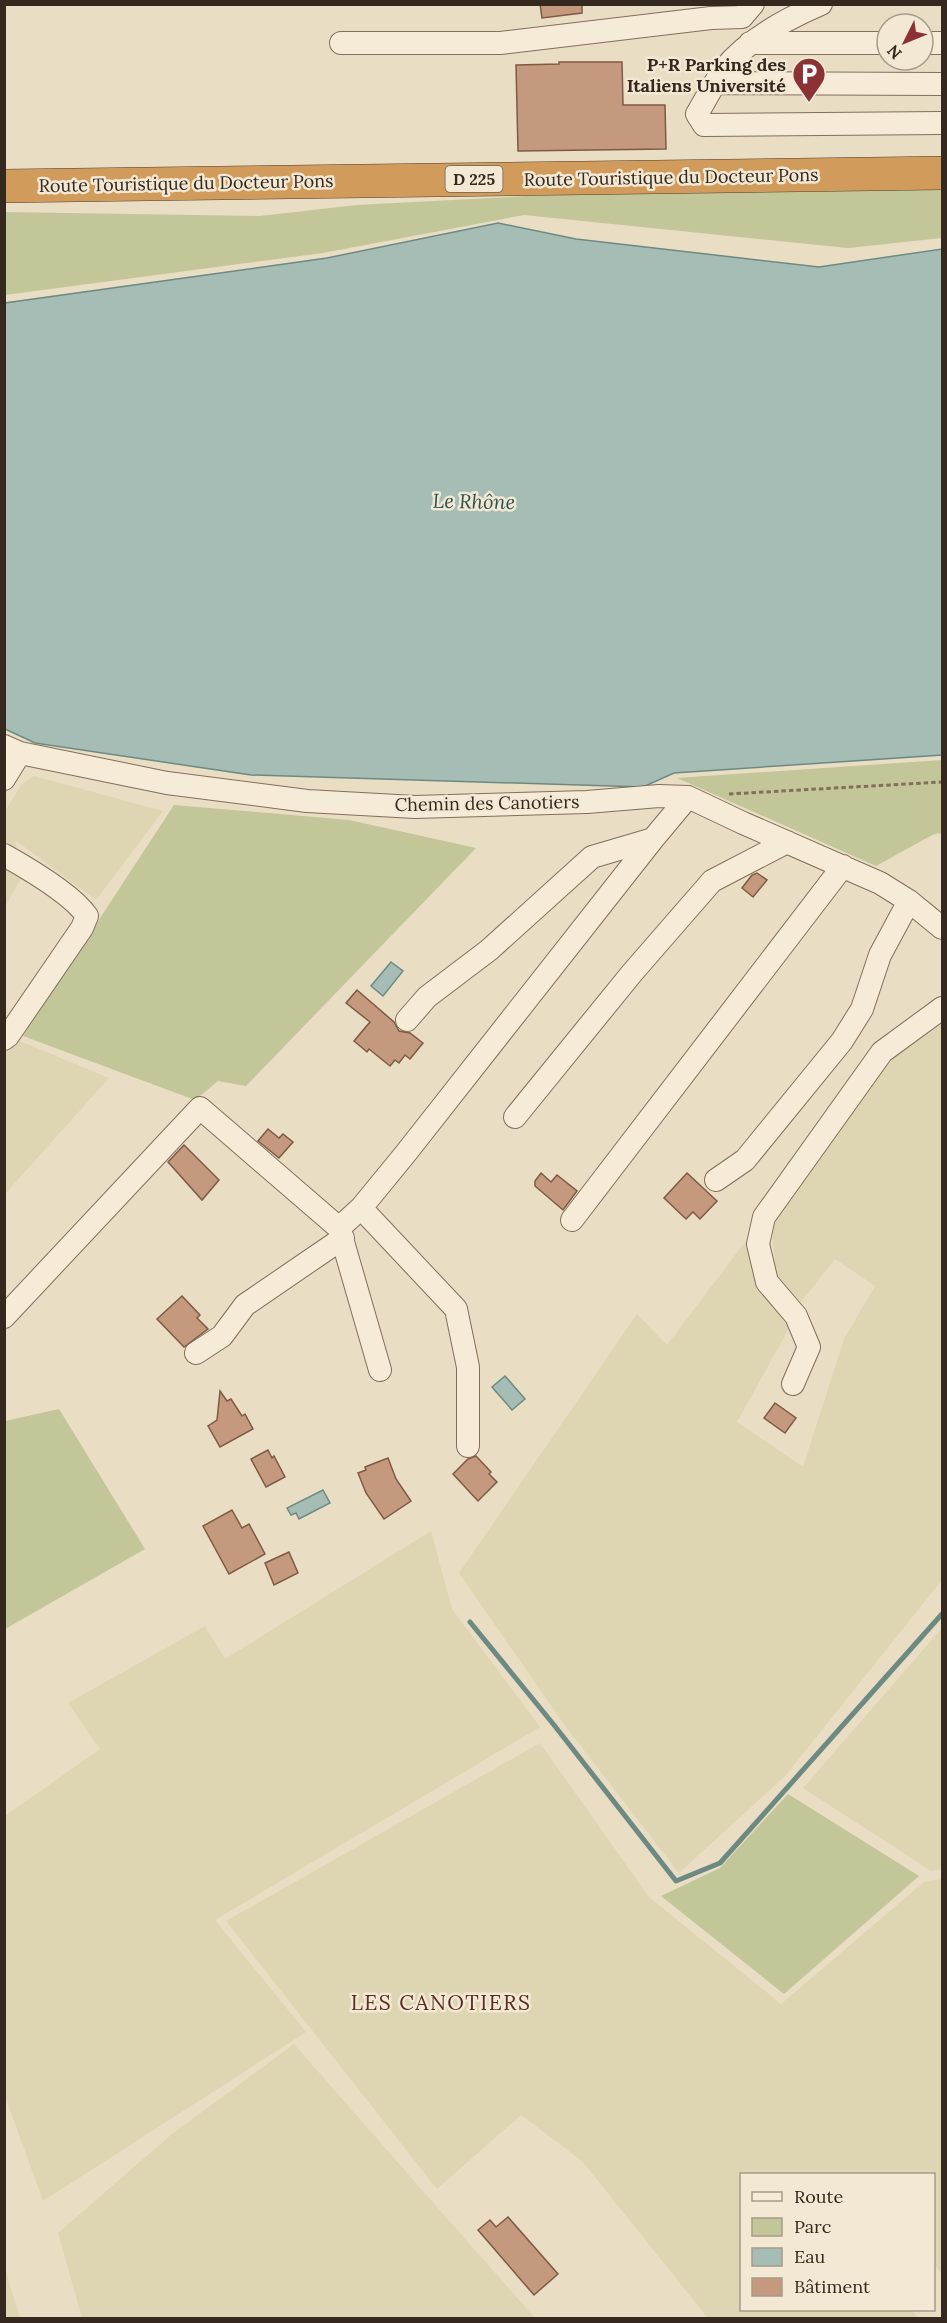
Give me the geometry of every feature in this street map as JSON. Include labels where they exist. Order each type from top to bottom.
[{"type":"highway","name":"Route Touristique du Docteur Pons","points":[[4,186],[942,173]]},
{"type":"street","points":[[341,43],[500,43],[711,18],[742,17],[753,4]]},
{"type":"street","points":[[821,4],[794,16],[750,43],[724,69],[697,114],[704,125],[942,123]]},
{"type":"street","points":[[750,43],[875,43]]},
{"type":"street","points":[[716,83],[942,84]]},
{"type":"street","points":[[4,779],[12,749]]},
{"type":"street","name":"Chemin des Canotiers","points":[[12,749],[167,783],[308,801],[415,807],[587,802],[659,796],[688,797],[843,866],[909,901],[942,928]]},
{"type":"street","points":[[196,1353],[222,1336],[245,1305],[341,1233],[688,797]]},
{"type":"street","points":[[406,1020],[427,997],[489,950],[592,857],[653,839]]},
{"type":"street","points":[[515,1117],[632,973],[712,881],[787,842]]},
{"type":"street","points":[[4,855],[26,867],[80,906],[87,916],[75,938],[4,1039]]},
{"type":"street","points":[[572,1220],[843,866]]},
{"type":"street","points":[[716,1180],[745,1160],[842,1041],[862,1009],[880,955],[909,901]]},
{"type":"street","points":[[793,1384],[809,1347],[796,1316],[767,1282],[758,1244],[764,1217],[882,1052],[942,1008]]},
{"type":"street","points":[[4,1317],[200,1108],[341,1233],[380,1370]]},
{"type":"street","points":[[361,1208],[456,1309],[468,1367],[468,1446]]},
{"type":"path","points":[[688,797],[942,782]]},
{"type":"shaded area","points":[[34,776],[163,811],[96,900],[15,840],[21,879],[5,907],[5,811],[22,784]]},
{"type":"shaded area","points":[[942,1017],[942,1580],[786,1775],[679,1873],[566,1727],[459,1573],[637,1314],[667,1345],[748,1238],[792,1323],[737,1422],[803,1467],[844,1339],[875,1286],[835,1259],[801,1302],[776,1280],[771,1218],[882,1064]]},
{"type":"shaded area","points":[[20,1041],[109,1078],[5,1194],[5,1051]]},
{"type":"shaded area","points":[[431,1531],[452,1609],[540,1727],[215,1920],[306,2032],[43,2201],[5,2096],[5,1816],[100,1749],[68,1703],[205,1626],[225,1659]]},
{"type":"shaded area","points":[[942,1628],[942,1869],[931,1871],[803,1788]]},
{"type":"shaded area","points":[[540,1743],[649,1897],[781,2004],[924,1882],[942,1879],[942,2274],[935,2265],[935,2173],[740,2173],[740,2311],[912,2311],[919,2318],[708,2318],[582,2161],[521,2115],[437,2189],[226,1921]]},
{"type":"shaded area","points":[[294,2044],[535,2318],[82,2318],[58,2233],[172,2134]]},
{"type":"shaded area","points":[[5,2269],[20,2318],[5,2318]]},
{"type":"green space","points":[[942,187],[942,238],[848,248],[524,215],[323,253],[5,295],[4,212],[260,216],[357,205],[587,193],[798,192]]},
{"type":"green space","points":[[942,760],[942,833],[934,834],[876,866],[677,778]]},
{"type":"green space","points":[[174,805],[349,820],[476,848],[246,1086],[218,1081],[195,1100],[23,1036]]},
{"type":"green space","points":[[59,1409],[145,1549],[5,1629],[5,1421]]},
{"type":"green space","points":[[788,1794],[919,1876],[784,1994],[661,1896],[720,1868]]},
{"type":"water","name":"Le Rhône","points":[[498,223],[576,239],[819,267],[942,249],[942,755],[674,773],[643,787],[251,775],[35,743],[5,729],[5,303],[327,258]]},
{"type":"water","points":[[391,962],[403,971],[383,996],[371,986]]},
{"type":"water","points":[[505,1376],[525,1399],[512,1410],[492,1387]]},
{"type":"water","points":[[323,1490],[330,1503],[299,1519],[296,1513],[291,1515],[287,1508]]},
{"type":"building","points":[[540,4],[582,4],[582,13],[542,18]]},
{"type":"building","points":[[559,62],[622,62],[623,105],[665,105],[666,149],[518,151],[516,65],[559,64]]},
{"type":"building","points":[[757,873],[767,880],[753,897],[742,888],[752,875]]},
{"type":"building","points":[[357,990],[394,1022],[399,1031],[410,1033],[423,1043],[410,1059],[405,1055],[399,1063],[395,1060],[390,1066],[369,1049],[367,1052],[354,1041],[370,1022],[346,1003]]},
{"type":"building","points":[[268,1129],[279,1138],[283,1134],[293,1142],[279,1158],[258,1141]]},
{"type":"building","points":[[184,1145],[219,1180],[202,1200],[168,1162]]},
{"type":"building","points":[[541,1173],[551,1182],[557,1175],[577,1191],[563,1210],[535,1186],[535,1181]]},
{"type":"building","points":[[687,1173],[717,1201],[700,1219],[693,1212],[686,1219],[664,1198]]},
{"type":"building","points":[[182,1296],[200,1315],[197,1318],[208,1329],[184,1347],[157,1319]]},
{"type":"building","points":[[220,1391],[227,1401],[231,1399],[242,1416],[245,1414],[253,1429],[220,1447],[208,1426],[217,1420]]},
{"type":"building","points":[[775,1403],[796,1418],[785,1433],[764,1418]]},
{"type":"building","points":[[268,1450],[272,1458],[274,1456],[285,1477],[266,1487],[251,1459]]},
{"type":"building","points":[[476,1456],[497,1482],[478,1501],[453,1474],[468,1459]]},
{"type":"building","points":[[388,1458],[396,1479],[411,1501],[384,1519],[366,1493],[358,1473],[366,1470],[365,1467]]},
{"type":"building","points":[[232,1510],[242,1528],[249,1524],[265,1554],[229,1574],[203,1526]]},
{"type":"building","points":[[289,1552],[298,1573],[274,1585],[265,1563]]},
{"type":"building","points":[[508,2217],[558,2274],[534,2295],[478,2230],[490,2220],[496,2227]]},
{"type":"waterway","points":[[470,1622],[676,1881],[720,1863],[942,1614]]},
{"type":"place","name":"P+R Parking des Italiens Université","points":[[809,103]]},
{"type":"district","name":"LES CANOTIERS","points":[[441,2002]]}]
